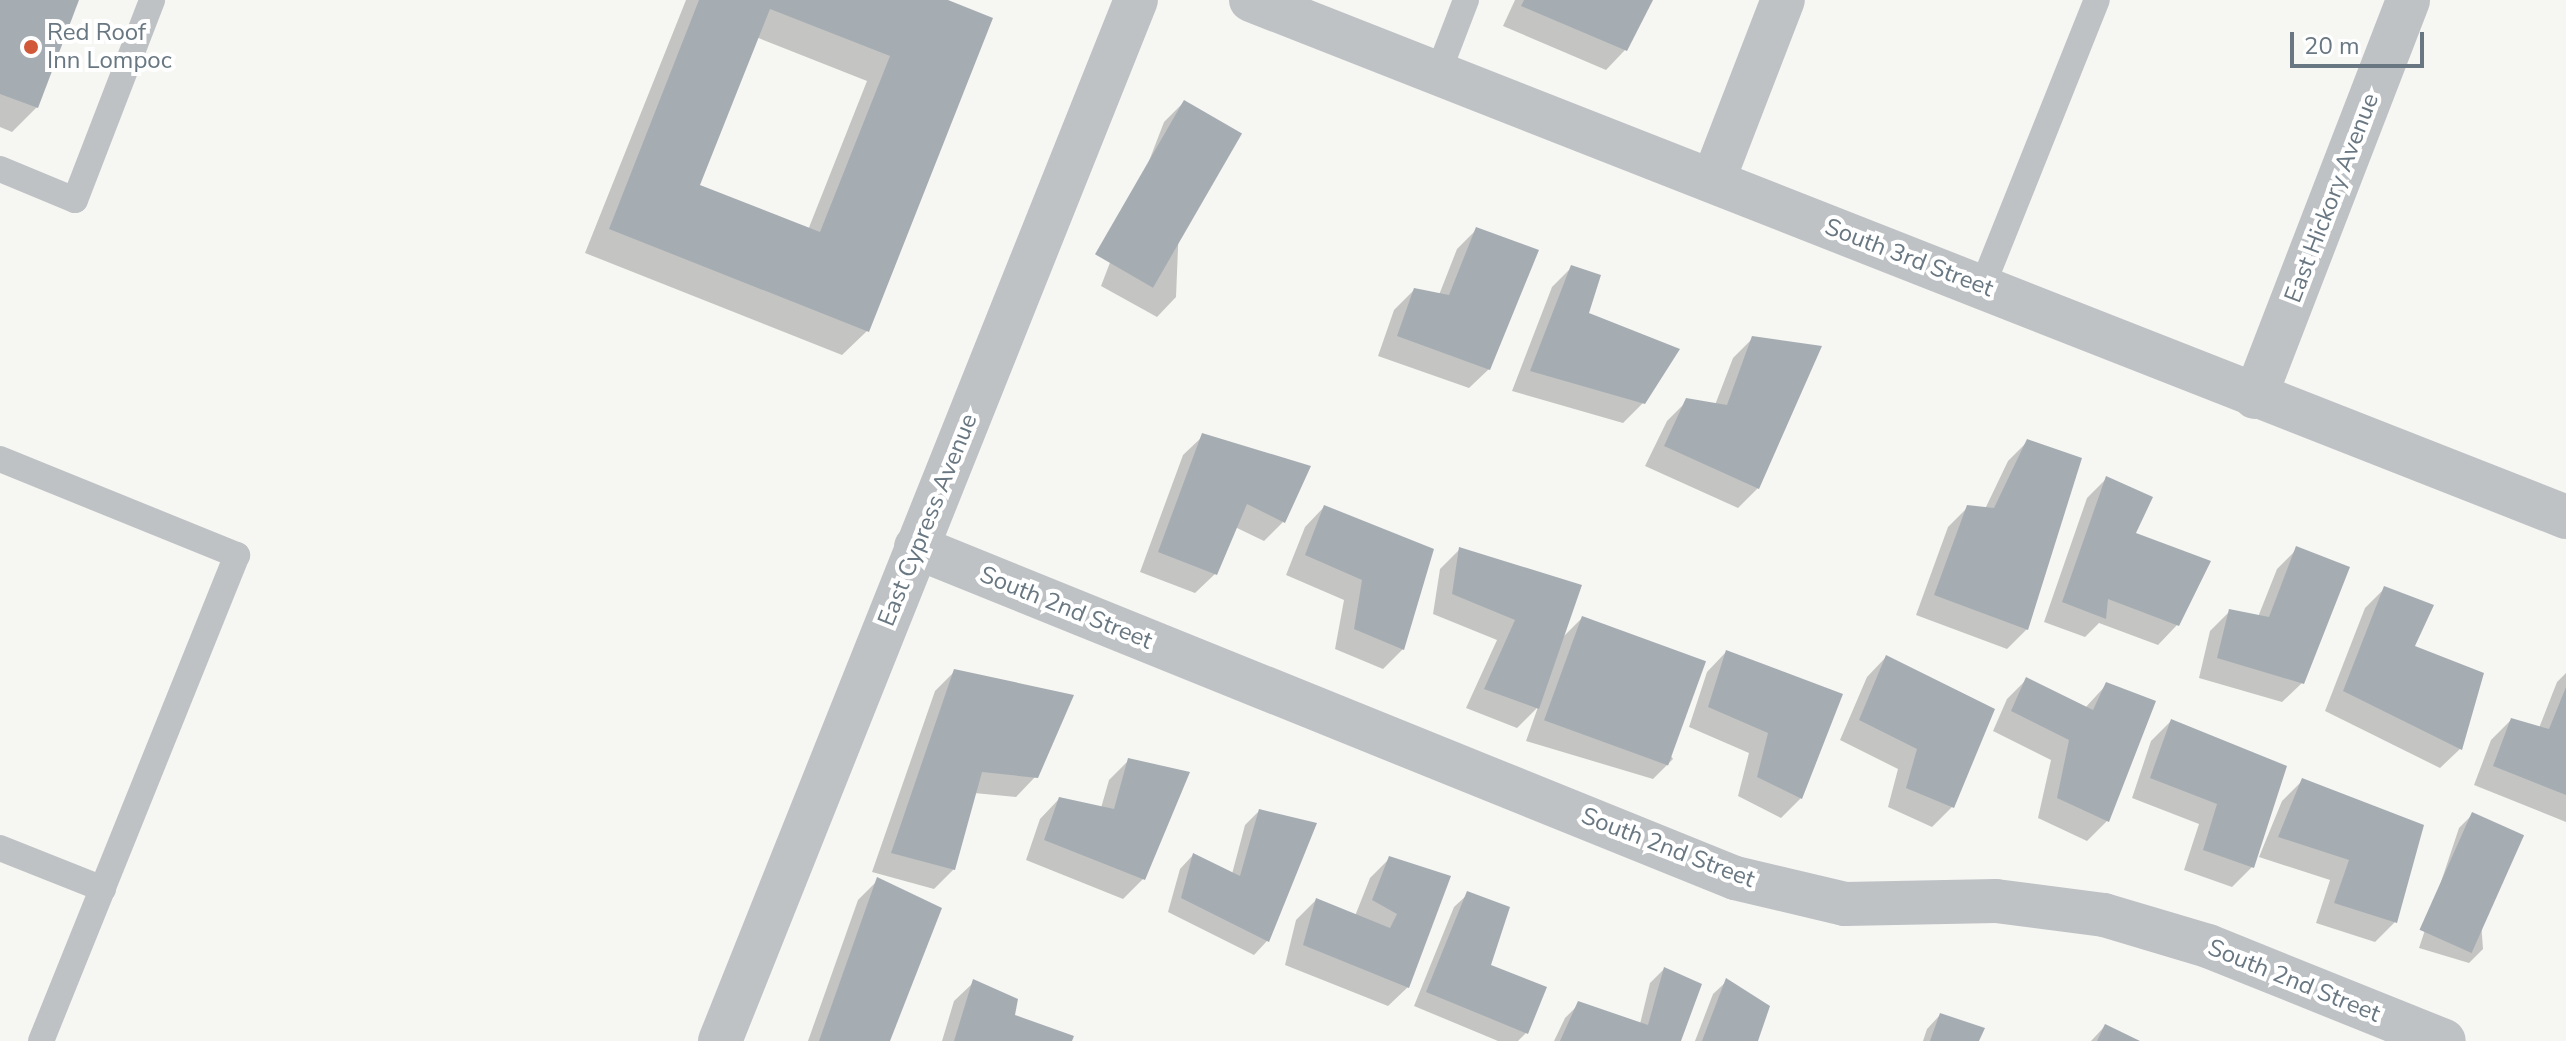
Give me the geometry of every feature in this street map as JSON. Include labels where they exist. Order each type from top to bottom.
[{"type":"street","name":"East Cypress Avenue","points":[[720,1041],[1136,0]]},
{"type":"street","name":"South 3rd Street","points":[[1251,0],[2566,517]]},
{"type":"street","points":[[1713,181],[1783,0]]},
{"type":"street","name":"East Hickory Avenue","points":[[2255,397],[2408,0]]},
{"type":"street","name":"South 2nd Street","points":[[916,547],[1735,878],[1845,904],[1996,901],[2104,915],[2208,946],[2444,1041]]},
{"type":"lane","points":[[0,169],[75,200],[152,0]]},
{"type":"lane","points":[[1438,73],[1466,0]]},
{"type":"lane","points":[[1982,287],[2097,0]]},
{"type":"lane","points":[[0,459],[237,555],[41,1041]]},
{"type":"lane","points":[[0,848],[103,889]]},
{"type":"building","name":"Red Roof Inn Lompoc","points":[[0,0],[79,0],[38,108],[0,94]]},
{"type":"building","points":[[699,0],[948,0],[993,18],[869,332],[609,229]],"holes":[[[770,9],[890,56],[820,232],[700,185]]]},
{"type":"building","points":[[1524,0],[1653,0],[1627,51],[1521,6]]},
{"type":"building","points":[[1184,100],[1242,134],[1153,288],[1095,254]]},
{"type":"building","points":[[1476,227],[1539,250],[1490,370],[1397,336],[1414,288],[1449,295]]},
{"type":"building","points":[[1571,265],[1601,275],[1589,313],[1680,349],[1645,404],[1530,371]]},
{"type":"building","points":[[1752,336],[1822,346],[1759,489],[1664,446],[1686,398],[1727,405]]},
{"type":"building","points":[[1202,433],[1311,466],[1285,523],[1247,504],[1217,575],[1158,552]]},
{"type":"building","points":[[2027,439],[2082,458],[2028,630],[1934,595],[1967,505],[1994,508]]},
{"type":"building","points":[[2106,476],[2153,497],[2136,533],[2211,561],[2179,626],[2108,599],[2106,619],[2062,602]]},
{"type":"building","points":[[1324,505],[1434,549],[1404,650],[1354,629],[1362,580],[1305,555]]},
{"type":"building","points":[[2296,546],[2350,567],[2304,684],[2217,658],[2229,609],[2269,617]]},
{"type":"building","points":[[1459,547],[1582,585],[1539,709],[1484,689],[1515,620],[1452,594]]},
{"type":"building","points":[[2384,586],[2434,605],[2415,646],[2484,673],[2462,750],[2343,691]]},
{"type":"building","points":[[1582,616],[1706,661],[1668,765],[1544,720]]},
{"type":"building","points":[[1726,650],[1843,694],[1802,799],[1757,777],[1768,733],[1708,707]]},
{"type":"building","points":[[1886,655],[1995,709],[1954,808],[1906,788],[1917,749],[1859,720]]},
{"type":"building","points":[[954,669],[1074,695],[1038,778],[982,772],[955,870],[891,853]]},
{"type":"building","points":[[2026,677],[2093,710],[2106,682],[2156,701],[2109,822],[2057,798],[2069,740],[2011,711]]},
{"type":"building","points":[[2566,687],[2566,795],[2493,766],[2511,718],[2549,729]]},
{"type":"building","points":[[2171,719],[2287,766],[2254,868],[2203,850],[2217,804],[2150,778]]},
{"type":"building","points":[[1128,758],[1190,772],[1145,880],[1044,840],[1059,797],[1114,809]]},
{"type":"building","points":[[2302,778],[2424,825],[2397,923],[2334,903],[2349,860],[2278,837]]},
{"type":"building","points":[[1259,809],[1317,823],[1269,942],[1181,898],[1193,853],[1240,876]]},
{"type":"building","points":[[2472,812],[2524,835],[2472,953],[2420,930]]},
{"type":"building","points":[[1389,856],[1451,876],[1409,988],[1303,945],[1316,898],[1390,928],[1397,914],[1372,900]]},
{"type":"building","points":[[877,877],[942,908],[890,1041],[819,1041]]},
{"type":"building","points":[[1467,891],[1510,907],[1491,965],[1547,987],[1528,1034],[1426,992]]},
{"type":"building","points":[[1664,967],[1702,984],[1681,1041],[1560,1041],[1578,1001],[1648,1025]]},
{"type":"building","points":[[1726,978],[1770,1006],[1758,1041],[1702,1041]]},
{"type":"building","points":[[973,979],[1018,999],[1015,1015],[1074,1036],[1072,1041],[954,1041]]},
{"type":"building","points":[[1940,1013],[1985,1028],[1979,1041],[1930,1041]]},
{"type":"building","points":[[2105,1024],[2140,1041],[2097,1041]]},
{"type":"place","name":"Red Roof Inn Lompoc","points":[[31,47]]}]
